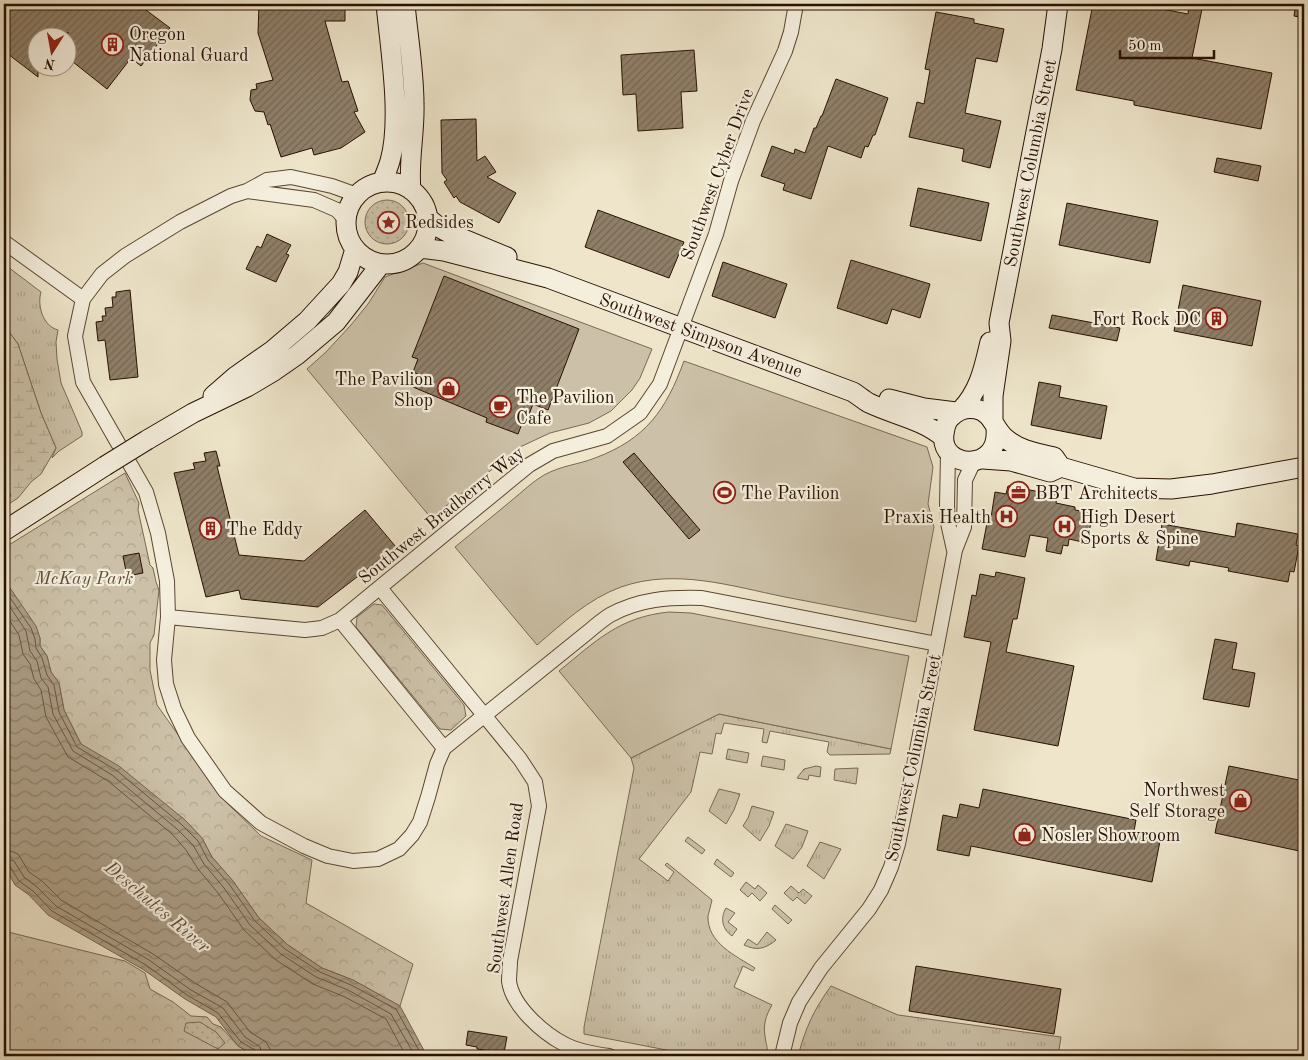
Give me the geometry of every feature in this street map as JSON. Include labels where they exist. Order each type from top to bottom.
[{"type":"street","points":[[382,182],[390,160],[394,129],[394,87],[386,4]]},
{"type":"street","points":[[405,4],[414,104],[414,137],[409,177],[411,190]]},
{"type":"street","name":"Southwest Cyber Drive","points":[[680,328],[716,234],[731,181],[753,121],[785,51],[796,4]]},
{"type":"street","name":"Southwest Columbia Street","points":[[959,411],[970,401],[979,385],[991,339],[999,323],[1052,49],[1058,4]]},
{"type":"street","points":[[357,194],[332,186],[291,178],[267,180],[247,191],[231,196],[180,222],[125,256],[102,274],[83,299],[75,336],[83,382],[146,492],[158,533],[167,581],[168,617],[164,660],[166,684],[174,709],[188,738],[225,791],[261,823],[304,846],[328,856],[353,861],[378,859],[399,849],[412,836],[420,822],[437,764],[444,748],[610,616],[637,604],[669,597],[702,598],[937,644]]},
{"type":"street","points":[[382,182],[397,184],[411,190],[422,202],[428,218],[427,234],[420,248],[409,258],[396,263],[381,264],[367,259],[355,249],[346,230],[349,206],[357,194],[369,186],[382,182]]},
{"type":"street","points":[[247,191],[314,200],[337,210],[346,220]]},
{"type":"street","name":"Southwest Simpson Avenue","points":[[428,218],[440,228],[502,254],[548,278]]},
{"type":"street","points":[[4,242],[83,299]]},
{"type":"street","name":"Southwest Simpson Avenue","points":[[420,248],[444,251],[548,278],[853,392],[872,394],[910,405],[959,411]]},
{"type":"street","points":[[193,413],[236,376],[273,350],[306,321],[341,284],[348,272],[355,249]]},
{"type":"street","points":[[4,531],[147,440],[193,413],[247,387],[297,355],[336,322],[381,264]]},
{"type":"street","name":"Southwest Columbia Street","points":[[995,425],[992,396],[1001,342],[999,323]]},
{"type":"street","name":"Southwest Bradberry Way","points":[[168,617],[305,630],[322,628],[340,620],[529,465],[553,451],[607,436],[632,420],[650,402],[660,384],[680,328]]},
{"type":"street","name":"Southwest Simpson Avenue","points":[[853,392],[868,403],[933,429],[946,445]]},
{"type":"street","points":[[1061,467],[1050,472],[1011,461],[965,461],[956,458],[946,445],[944,427],[948,420],[959,411],[971,408],[980,410],[987,414],[1005,438],[1016,446],[1054,457],[1061,467],[1134,488],[1171,489],[1212,484],[1304,467]]},
{"type":"street","points":[[978,460],[990,453],[995,446],[997,437],[995,425]]},
{"type":"street","name":"Southwest Columbia Street","points":[[946,445],[948,523],[955,550]]},
{"type":"street","name":"Southwest Columbia Street","points":[[782,1056],[790,1022],[798,1002],[815,976],[869,909],[881,890],[891,867],[898,844],[955,550],[964,527],[965,480],[978,460]]},
{"type":"street","name":"Southwest Allen Road","points":[[380,588],[520,759],[535,782],[539,806],[510,961],[509,982],[512,991],[520,1006],[530,1018],[563,1051],[609,1056]]},
{"type":"street","points":[[340,620],[444,748]]},
{"type":"green space","points":[[387,200],[399,204],[405,210],[409,222],[405,234],[399,240],[387,244],[375,240],[369,234],[365,222],[369,210],[375,204]]},
{"type":"green space","points":[[423,263],[652,349],[640,378],[632,390],[611,411],[589,423],[550,433],[520,447],[431,518],[307,369],[351,325],[368,304],[385,277]]},
{"type":"green space","points":[[4,264],[41,292],[42,315],[48,324],[58,330],[56,342],[61,383],[82,436],[59,451],[52,458],[56,448],[41,413],[18,344],[4,325]]},
{"type":"green space","points":[[4,325],[18,344],[41,413],[56,448],[41,474],[31,482],[18,498],[4,507],[4,504],[11,495],[7,489],[4,492]]},
{"type":"green space","name":"The Pavilion","points":[[684,361],[927,447],[933,467],[928,504],[934,527],[916,622],[724,584],[682,579],[662,579],[641,582],[609,592],[576,612],[537,645],[455,547],[544,475],[557,469],[595,458],[628,442],[641,432],[652,421],[670,394]]},
{"type":"green space","name":"McKay Park","points":[[125,473],[139,503],[138,510],[150,565],[153,568],[159,590],[154,635],[150,643],[150,670],[157,705],[225,801],[261,836],[312,860],[306,903],[413,964],[400,1006],[353,980],[322,968],[288,945],[259,918],[233,881],[212,857],[202,838],[185,820],[81,744],[64,710],[59,683],[51,672],[47,656],[40,646],[40,638],[4,581],[4,548]]},
{"type":"green space","points":[[374,604],[382,605],[464,705],[466,716],[451,730],[440,729],[356,627],[357,617]]},
{"type":"green space","points":[[669,612],[691,613],[909,656],[891,749],[719,714],[631,758],[559,671],[597,640],[622,625],[636,619]]},
{"type":"green space","points":[[719,714],[891,749],[890,754],[830,755],[827,752],[829,742],[770,731],[767,743],[762,742],[764,729],[724,723],[721,734],[716,733],[712,754],[700,752],[691,792],[639,859],[668,881],[674,872],[665,865],[667,863],[712,900],[708,916],[712,934],[724,948],[755,968],[753,971],[743,966],[734,987],[772,1005],[767,1016],[764,1032],[767,1056],[697,1056],[584,1034],[634,768],[631,758]]},
{"type":"green space","points":[[728,749],[749,753],[747,763],[726,759]]},
{"type":"green space","points":[[763,756],[785,760],[784,770],[761,766]]},
{"type":"green space","points":[[816,766],[821,767],[820,777],[809,775],[808,780],[797,778],[804,769]]},
{"type":"green space","points":[[858,768],[856,784],[834,780],[835,769]]},
{"type":"green space","points":[[719,789],[740,794],[726,824],[709,811]]},
{"type":"green space","points":[[752,806],[774,812],[769,826],[760,841],[743,826]]},
{"type":"green space","points":[[786,824],[808,831],[802,847],[793,859],[775,846]]},
{"type":"green space","points":[[688,837],[705,850],[702,854],[685,841]]},
{"type":"green space","points":[[820,842],[841,849],[824,879],[807,866]]},
{"type":"green space","points":[[717,859],[734,873],[731,877],[714,864]]},
{"type":"green space","points":[[746,882],[755,889],[758,885],[767,893],[760,901],[752,893],[748,897],[740,890]]},
{"type":"green space","points":[[791,886],[799,893],[803,889],[812,896],[805,904],[797,897],[793,901],[784,893]]},
{"type":"green space","points":[[775,905],[792,920],[788,924],[772,909]]},
{"type":"green space","points":[[726,908],[735,913],[728,922],[737,929],[732,936],[726,930],[723,923]]},
{"type":"green space","points":[[4,931],[125,961],[145,973],[150,989],[173,1002],[191,1016],[207,1017],[213,1024],[221,1027],[238,1046],[256,1056],[8,1056],[4,1050]]},
{"type":"green space","points":[[767,932],[776,940],[761,948],[744,945],[748,939],[757,945]]},
{"type":"green space","points":[[831,986],[898,1015],[1061,1037],[1058,1056],[798,1056],[804,1036],[819,1003]]},
{"type":"green space","points":[[200,1022],[216,1032],[225,1043],[218,1049],[184,1031],[186,1023]]},
{"type":"water","name":"Deschutes River","points":[[4,581],[36,626],[40,638],[40,646],[47,656],[51,672],[59,683],[64,710],[81,744],[119,766],[185,820],[202,838],[212,857],[233,881],[259,918],[288,945],[322,968],[353,980],[400,1006],[427,1056],[256,1056],[238,1046],[216,1017],[185,999],[144,970],[48,915],[29,895],[15,885],[4,865]]},
{"type":"building","name":"Oregon National Guard","points":[[4,4],[138,4],[170,28],[141,66],[131,58],[107,89],[78,66],[78,28],[28,28],[28,69],[4,51]]},
{"type":"building","points":[[259,4],[345,4],[345,21],[325,21],[342,82],[348,81],[358,111],[354,112],[365,132],[341,148],[314,155],[312,148],[281,157],[264,112],[255,111],[250,100],[251,90],[257,89],[256,84],[273,80],[258,33]]},
{"type":"building","points":[[1093,4],[1136,4],[1188,14],[1189,4],[1203,4],[1192,58],[1272,73],[1261,129],[1134,105],[1134,101],[1076,90]]},
{"type":"building","points":[[1296,4],[1304,4],[1304,18],[1294,16]]},
{"type":"building","points":[[936,12],[974,19],[974,23],[1004,29],[997,62],[976,58],[965,113],[1001,121],[990,168],[962,161],[964,149],[909,137],[917,102],[924,104],[930,70],[925,69]]},
{"type":"building","points":[[694,50],[697,91],[681,92],[683,128],[638,131],[636,94],[623,95],[621,55]]},
{"type":"building","points":[[836,79],[888,98],[875,135],[873,135],[868,147],[865,146],[861,158],[828,146],[811,199],[783,190],[785,184],[761,176],[772,146],[794,154],[795,149],[805,153]]},
{"type":"building","points":[[476,119],[477,161],[485,156],[496,172],[487,177],[516,193],[499,223],[460,202],[456,196],[454,198],[444,182],[447,180],[442,173],[441,120]]},
{"type":"building","points":[[1217,158],[1261,166],[1258,181],[1214,172]]},
{"type":"building","points":[[918,188],[989,203],[981,241],[910,226]]},
{"type":"building","points":[[1067,203],[1158,221],[1150,263],[1059,245]]},
{"type":"building","points":[[598,210],[684,242],[669,278],[585,247]]},
{"type":"building","points":[[267,234],[291,245],[286,254],[289,255],[276,282],[246,269],[257,246],[261,248]]},
{"type":"building","points":[[851,260],[930,284],[920,318],[892,309],[887,324],[837,308]]},
{"type":"building","points":[[723,262],[787,284],[775,318],[712,296]]},
{"type":"building","points":[[444,276],[579,329],[548,410],[533,404],[526,422],[523,421],[518,434],[486,422],[487,418],[413,387],[418,374],[413,372],[418,359],[412,357]]},
{"type":"building","name":"Fort Rock DC","points":[[1183,285],[1261,301],[1252,346],[1174,331]]},
{"type":"building","points":[[130,290],[138,377],[110,380],[105,340],[98,341],[96,322],[103,321],[102,316],[106,316],[105,308],[113,307],[112,297],[116,297],[116,292]]},
{"type":"building","points":[[1052,315],[1120,328],[1117,341],[1049,328]]},
{"type":"building","points":[[1039,382],[1061,386],[1059,397],[1107,406],[1101,439],[1031,425]]},
{"type":"building","name":"The Eddy","points":[[216,451],[220,466],[217,466],[239,555],[304,561],[365,510],[396,547],[318,607],[241,599],[239,590],[206,597],[174,473],[195,469],[193,463],[206,461],[204,453]]},
{"type":"building","points":[[634,453],[700,530],[689,539],[623,462]]},
{"type":"building","points":[[1008,486],[1057,495],[1056,503],[1087,512],[1085,521],[1091,522],[1087,543],[1069,539],[1068,546],[1063,545],[1061,554],[1046,551],[1048,538],[1030,535],[1025,557],[982,549],[987,523],[990,524],[995,492],[1006,494]]},
{"type":"building","points":[[1237,523],[1298,534],[1296,545],[1299,546],[1294,572],[1290,571],[1288,582],[1228,571],[1229,568],[1190,561],[1189,566],[1156,560],[1162,524],[1235,537]]},
{"type":"building","points":[[139,553],[143,573],[127,576],[123,556]]},
{"type":"building","points":[[996,572],[1025,578],[1017,619],[1013,619],[1006,652],[1074,666],[1058,746],[974,730],[991,642],[964,637],[972,595],[976,596],[980,574],[995,577]]},
{"type":"building","points":[[1215,639],[1237,643],[1232,669],[1255,673],[1249,707],[1203,699]]},
{"type":"building","points":[[1229,766],[1304,781],[1301,805],[1304,805],[1304,852],[1215,833]]},
{"type":"building","points":[[983,789],[1136,820],[1134,831],[1161,836],[1152,882],[971,846],[969,856],[937,850],[943,815],[957,818],[960,804],[979,808]]},
{"type":"building","points":[[916,966],[1061,989],[1054,1034],[909,1011]]},
{"type":"building","points":[[468,1031],[507,1037],[504,1053],[477,1049],[477,1047],[466,1045]]},
{"type":"place","name":"Oregon National Guard","points":[[113,44]]},
{"type":"place","name":"Redsides","points":[[389,222]]},
{"type":"place","name":"Fort Rock DC","points":[[1217,319]]},
{"type":"place","name":"The Pavilion Shop","points":[[449,389]]},
{"type":"place","name":"The Pavilion Cafe","points":[[500,407]]},
{"type":"place","name":"The Pavilion","points":[[725,493]]},
{"type":"place","name":"BBT Architects","points":[[1019,493]]},
{"type":"place","name":"Praxis Health","points":[[1007,517]]},
{"type":"place","name":"High Desert Sports & Spine","points":[[1064,527]]},
{"type":"place","name":"The Eddy","points":[[210,529]]},
{"type":"place","name":"Northwest Self Storage","points":[[1241,800]]},
{"type":"place","name":"Nosler Showroom","points":[[1025,835]]}]
